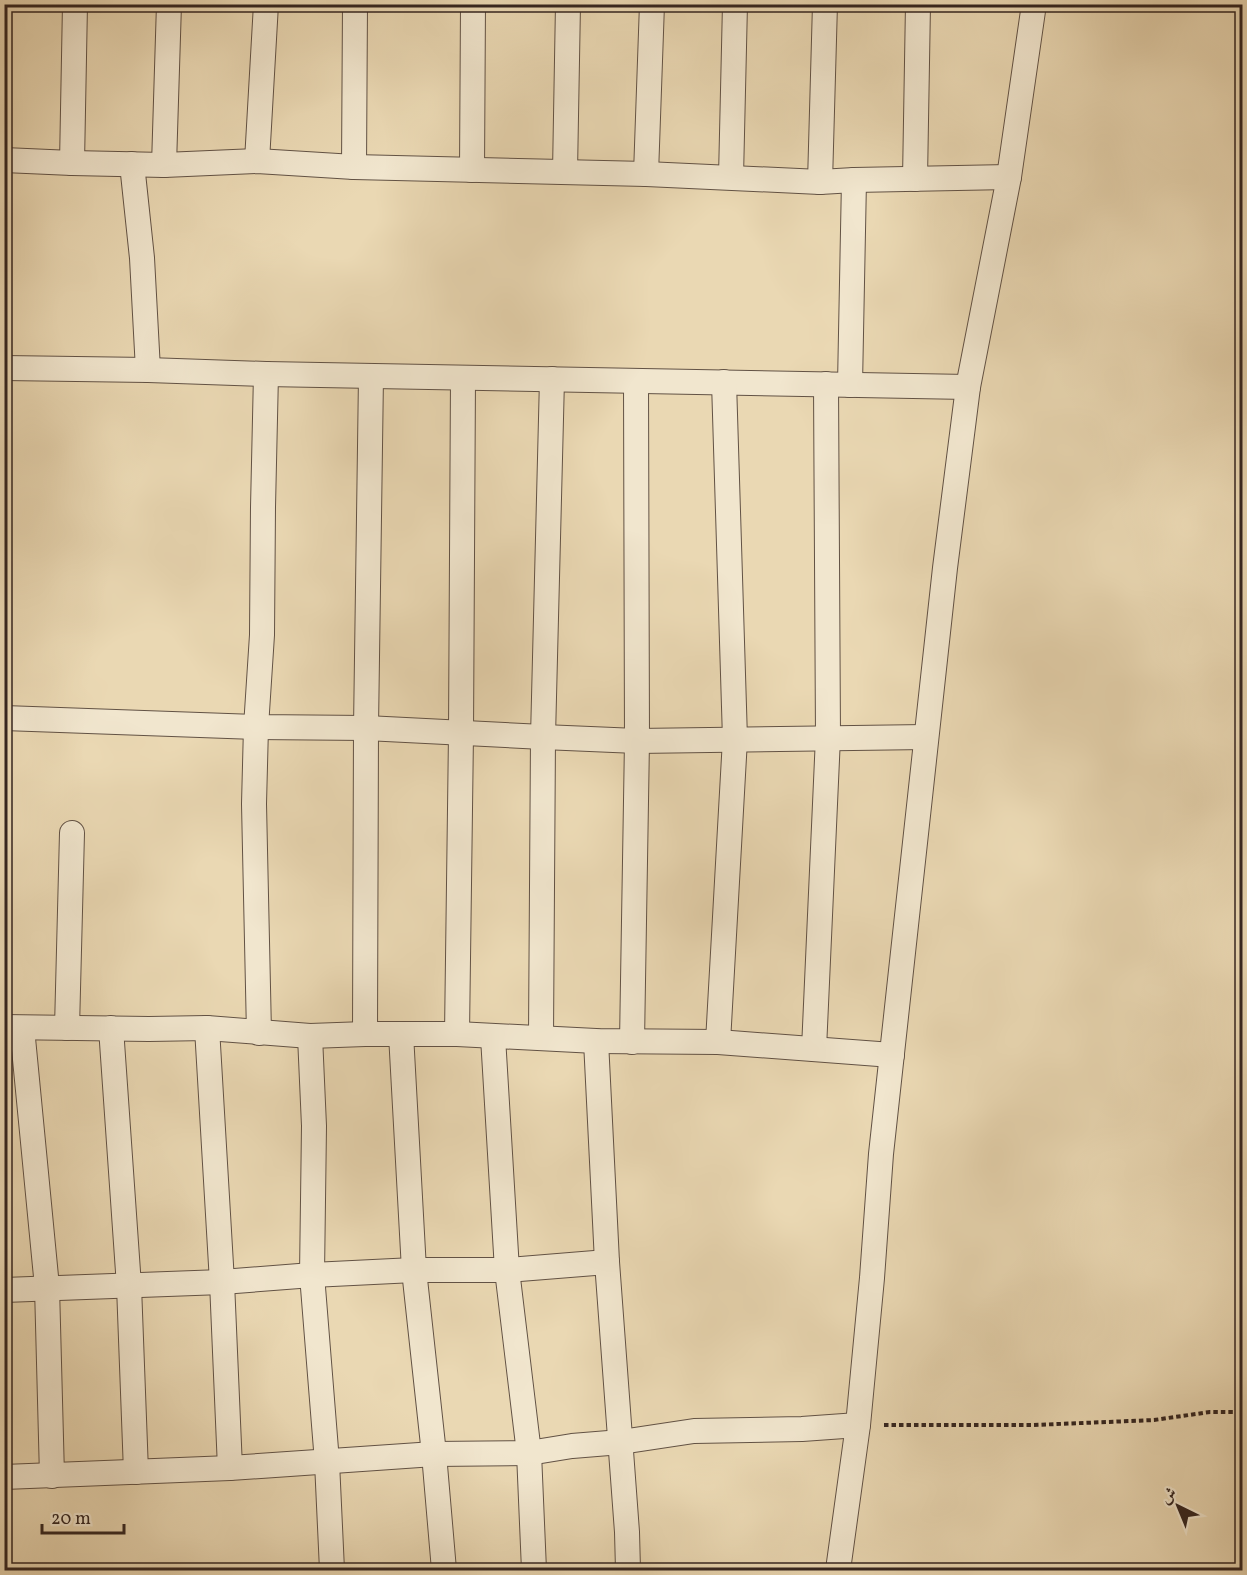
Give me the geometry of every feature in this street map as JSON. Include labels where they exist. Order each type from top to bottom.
[{"type":"street","points":[[72,164],[75,4]]},
{"type":"street","points":[[164,165],[169,4]]},
{"type":"street","points":[[257,161],[266,4]]},
{"type":"street","points":[[354,167],[355,4]]},
{"type":"street","points":[[472,170],[473,4]]},
{"type":"street","points":[[565,172],[568,4]]},
{"type":"street","points":[[646,174],[652,4]]},
{"type":"street","points":[[731,177],[735,4]]},
{"type":"street","points":[[820,182],[825,4]]},
{"type":"street","points":[[915,179],[918,4]]},
{"type":"street","points":[[838,1570],[858,1425],[881,1154],[946,557],[968,387],[1009,177],[1034,4]]},
{"type":"street","points":[[4,160],[72,164],[164,165],[257,161],[354,167],[646,174],[820,182],[1009,177]]},
{"type":"street","points":[[132,164],[142,258],[148,370]]},
{"type":"street","points":[[850,385],[854,180]]},
{"type":"street","points":[[4,368],[968,387]]},
{"type":"street","points":[[260,1033],[254,804],[262,635],[266,374]]},
{"type":"street","points":[[365,1034],[371,376]]},
{"type":"street","points":[[457,1034],[462,734],[463,378]]},
{"type":"street","points":[[541,1037],[543,737],[552,379]]},
{"type":"street","points":[[632,1042],[637,741],[636,381]]},
{"type":"street","points":[[718,1042],[735,739],[724,382]]},
{"type":"street","points":[[814,1049],[828,737],[826,384]]},
{"type":"street","points":[[4,718],[256,727],[366,728],[637,741],[926,736]]},
{"type":"street","points":[[67,1028],[72,833]]},
{"type":"street","points":[[52,1476],[47,1287],[13,1028],[207,1028],[310,1036],[457,1034],[596,1041],[718,1042],[892,1055]]},
{"type":"street","points":[[111,1028],[129,1286],[136,1472]]},
{"type":"street","points":[[207,1028],[230,1468]]},
{"type":"street","points":[[401,1034],[414,1270],[444,1570]]},
{"type":"street","points":[[310,1036],[314,1126],[312,1275],[327,1462],[332,1570]]},
{"type":"street","points":[[493,1037],[507,1270],[529,1454],[534,1570]]},
{"type":"street","points":[[596,1041],[607,1262],[628,1570]]},
{"type":"street","points":[[4,1290],[222,1282],[414,1270],[507,1270],[607,1262]]},
{"type":"street","points":[[4,1477],[230,1468],[434,1454],[529,1454],[573,1446],[621,1442],[694,1431],[802,1429],[858,1425]]},
{"type":"path","points":[[858,1425],[1034,1425],[1154,1420],[1209,1412],[1242,1412]]}]
